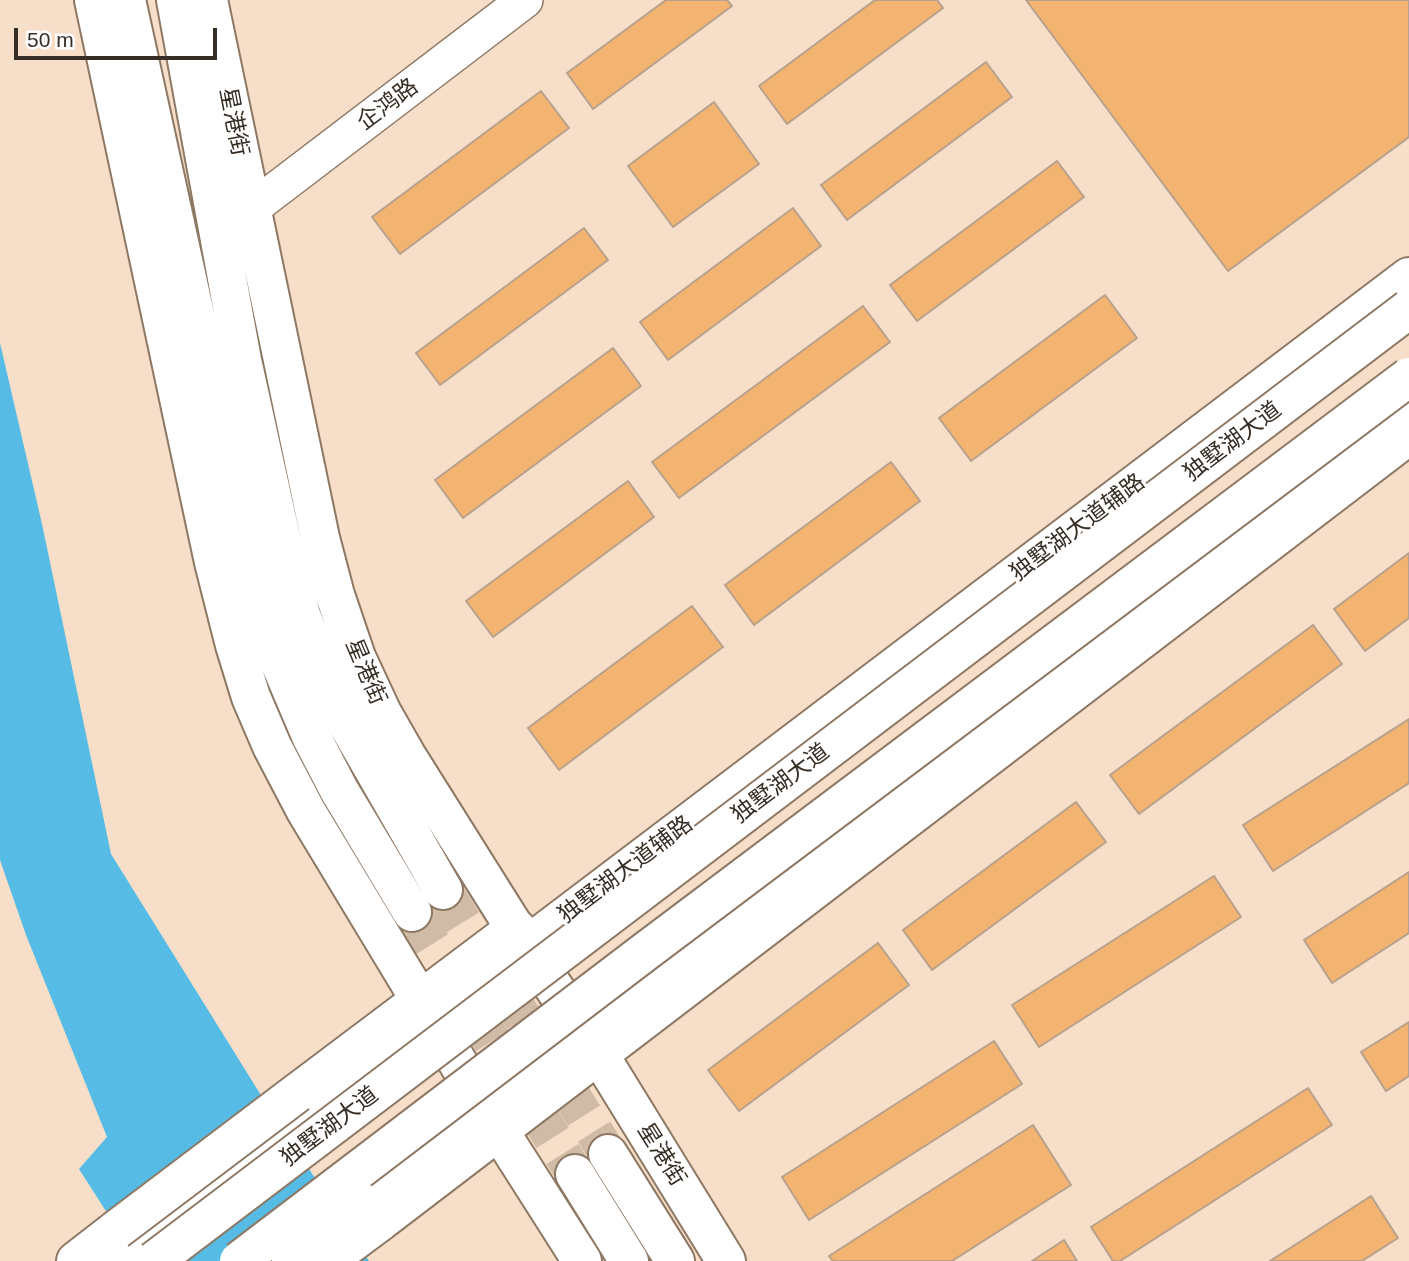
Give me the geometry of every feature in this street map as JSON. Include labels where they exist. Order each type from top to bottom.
[{"type":"main road","points":[[94,0],[214,562],[251,697],[306,811],[582,1261]]},
{"type":"main road","name":"星港街","points":[[126,0],[247,552],[275,651],[286,682],[339,790],[428,901],[323,672],[302,615],[282,542],[242,360],[176,0]]},
{"type":"main road","name":"星港街","points":[[208,0],[320,538],[335,595],[356,657],[382,713],[406,755],[591,1043],[726,1261]]},
{"type":"main road","name":"独墅湖大道辅路","points":[[297,1106],[1409,277]]},
{"type":"main road","name":"独墅湖大道","points":[[129,1259],[1409,309]]},
{"type":"main road","points":[[239,1261],[657,942],[1409,377]]},
{"type":"main road","points":[[290,1261],[372,1213],[1409,408]]},
{"type":"main road","points":[[591,1043],[826,879],[1409,435]]},
{"type":"main road","points":[[129,1259],[297,1106]]},
{"type":"main road","points":[[76,1261],[297,1106]]},
{"type":"main road","name":"星港街","points":[[608,1153],[675,1261]]},
{"type":"main road","points":[[575,1174],[629,1261]]},
{"type":"main road","points":[[327,1261],[372,1213]]},
{"type":"street","name":"企鸿路","points":[[251,209],[525,0]]},
{"type":"water","points":[[0,343],[42,524],[111,854],[259,1092],[369,1261],[138,1261],[79,1169],[107,1137],[26,935],[0,860]]},
{"type":"building","points":[[666,0],[727,0],[732,6],[593,109],[567,73]]},
{"type":"building","points":[[875,0],[937,0],[943,8],[787,124],[759,86]]},
{"type":"building","points":[[1026,0],[1409,0],[1409,137],[1228,271]]},
{"type":"building","points":[[986,62],[1012,97],[847,220],[821,185]]},
{"type":"building","points":[[541,91],[569,128],[400,254],[372,217]]},
{"type":"building","points":[[714,102],[759,164],[673,227],[628,166]]},
{"type":"building","points":[[1057,161],[1084,197],[917,321],[890,285]]},
{"type":"building","points":[[793,208],[821,246],[668,360],[640,322]]},
{"type":"building","points":[[584,228],[608,260],[440,385],[416,353]]},
{"type":"building","points":[[1105,295],[1137,338],[971,461],[939,418]]},
{"type":"building","points":[[863,306],[890,342],[679,498],[652,462]]},
{"type":"building","points":[[613,348],[641,386],[463,518],[435,480]]},
{"type":"building","points":[[891,462],[920,501],[754,625],[725,585]]},
{"type":"building","points":[[628,481],[654,517],[493,637],[466,601]]},
{"type":"building","points":[[1409,553],[1409,618],[1365,651],[1334,609]]},
{"type":"building","points":[[692,606],[723,647],[559,770],[528,728]]},
{"type":"building","points":[[1313,625],[1342,664],[1139,814],[1110,775]]},
{"type":"building","points":[[1409,719],[1409,783],[1273,871],[1243,825]]},
{"type":"building","points":[[1076,802],[1106,842],[932,970],[903,930]]},
{"type":"building","points":[[1409,872],[1409,933],[1332,983],[1304,940]]},
{"type":"building","points":[[1214,876],[1241,917],[1039,1047],[1012,1005]]},
{"type":"building","points":[[878,943],[909,985],[739,1111],[708,1070]]},
{"type":"building","points":[[1409,1022],[1409,1076],[1386,1091],[1361,1052]]},
{"type":"building","points":[[994,1041],[1022,1084],[809,1220],[782,1177]]},
{"type":"building","points":[[1308,1088],[1332,1125],[1120,1261],[1113,1261],[1091,1227]]},
{"type":"building","points":[[1033,1125],[1071,1185],[952,1261],[833,1261],[829,1256]]},
{"type":"building","points":[[1371,1196],[1398,1238],[1362,1261],[1270,1261]]},
{"type":"building","points":[[1064,1240],[1077,1261],[1032,1261]]},
{"type":"tunnel","points":[[443,890],[608,1154]]},
{"type":"tunnel","points":[[412,912],[575,1174]]}]
